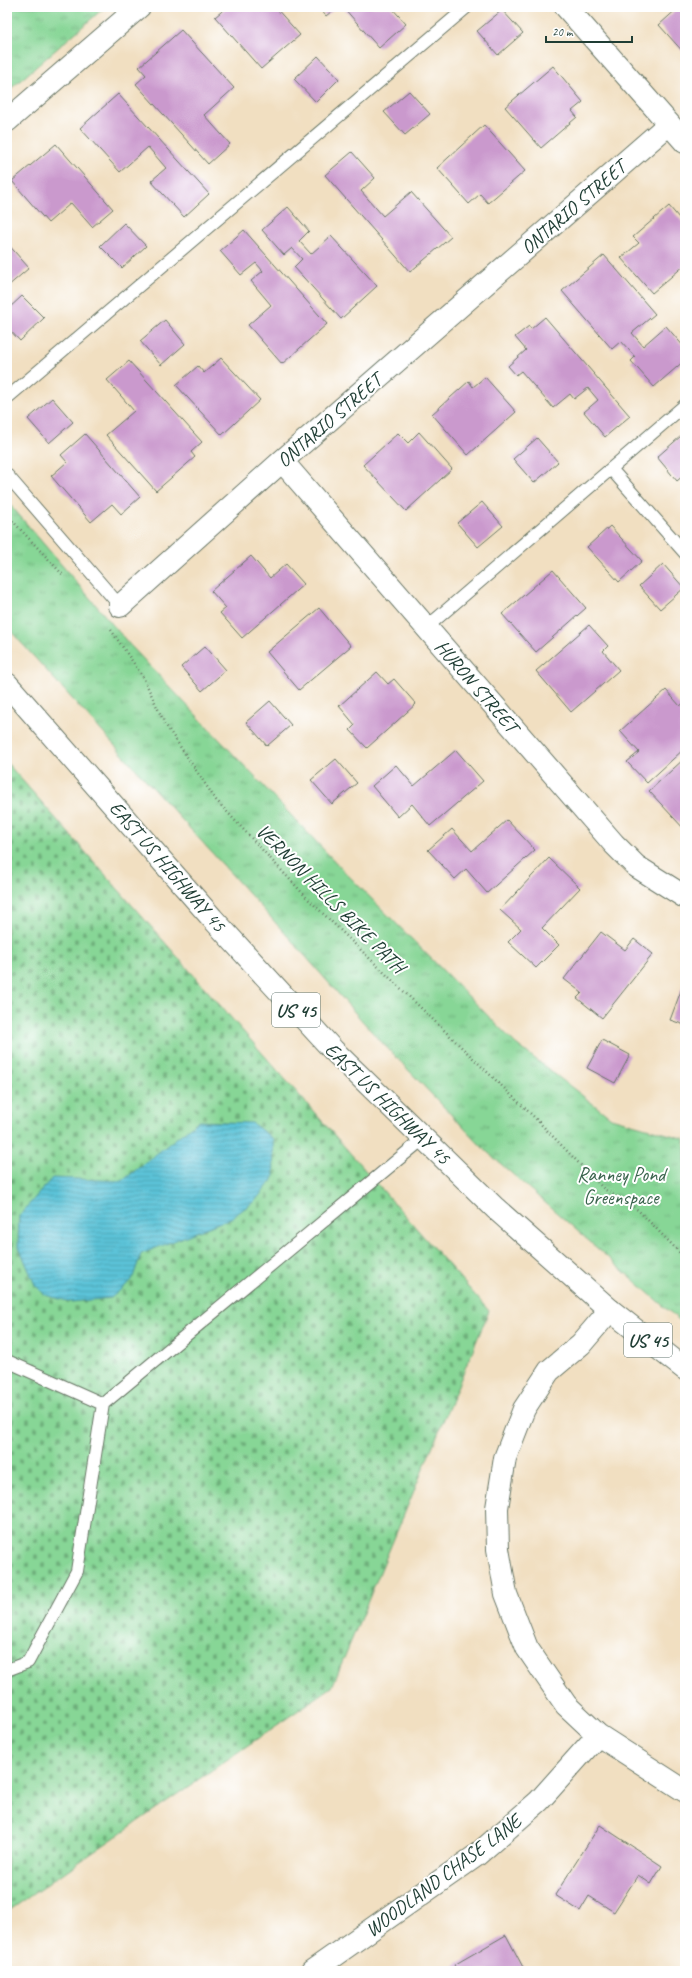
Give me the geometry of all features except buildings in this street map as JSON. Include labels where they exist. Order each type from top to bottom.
[{"type":"street","points":[[7,121],[139,7]]},
{"type":"street","points":[[566,7],[685,142]]},
{"type":"street","name":"ONTARIO STREET","points":[[120,606],[282,460],[669,124]]},
{"type":"street","name":"HURON STREET","points":[[282,460],[614,844],[636,866],[685,897]]},
{"type":"street","name":"EAST US HIGHWAY 45","points":[[7,684],[212,918],[333,1050],[495,1208],[610,1310],[685,1370]]},
{"type":"street","points":[[610,1310],[581,1344],[549,1371],[524,1409],[505,1458],[497,1508],[498,1549],[506,1594],[527,1648],[566,1705],[598,1735],[685,1791]]},
{"type":"street","name":"WOODLAND CHASE LANE","points":[[312,1971],[477,1855],[539,1801],[598,1735]]},
{"type":"lane","points":[[7,398],[467,7]]},
{"type":"lane","points":[[427,627],[685,405]]},
{"type":"lane","points":[[611,469],[685,553]]},
{"type":"lane","name":"ONTARIO STREET","points":[[7,475],[120,606]]},
{"type":"lane","points":[[7,1670],[28,1662],[77,1571],[103,1404],[424,1138]]},
{"type":"lane","points":[[7,1361],[103,1404]]},
{"type":"path","points":[[7,515],[69,582]]},
{"type":"path","name":"VERNON HILLS BIKE PATH","points":[[110,629],[143,677],[165,724],[216,800],[308,899],[535,1118],[604,1189],[638,1210],[685,1258]]},
{"type":"green space","points":[[7,7],[105,7],[7,92]]},
{"type":"green space","name":"Ranney Pond Greenspace","points":[[7,501],[130,645],[342,869],[516,1044],[611,1118],[685,1139],[685,1325],[485,1150],[372,1032],[292,941],[7,627]]},
{"type":"green space","points":[[7,763],[489,1311],[332,1687],[7,1912]]},
{"type":"water","points":[[198,1121],[252,1123],[273,1139],[274,1178],[255,1201],[231,1218],[141,1254],[132,1280],[111,1298],[71,1302],[45,1295],[35,1285],[18,1245],[19,1216],[52,1178],[122,1181]]}]
